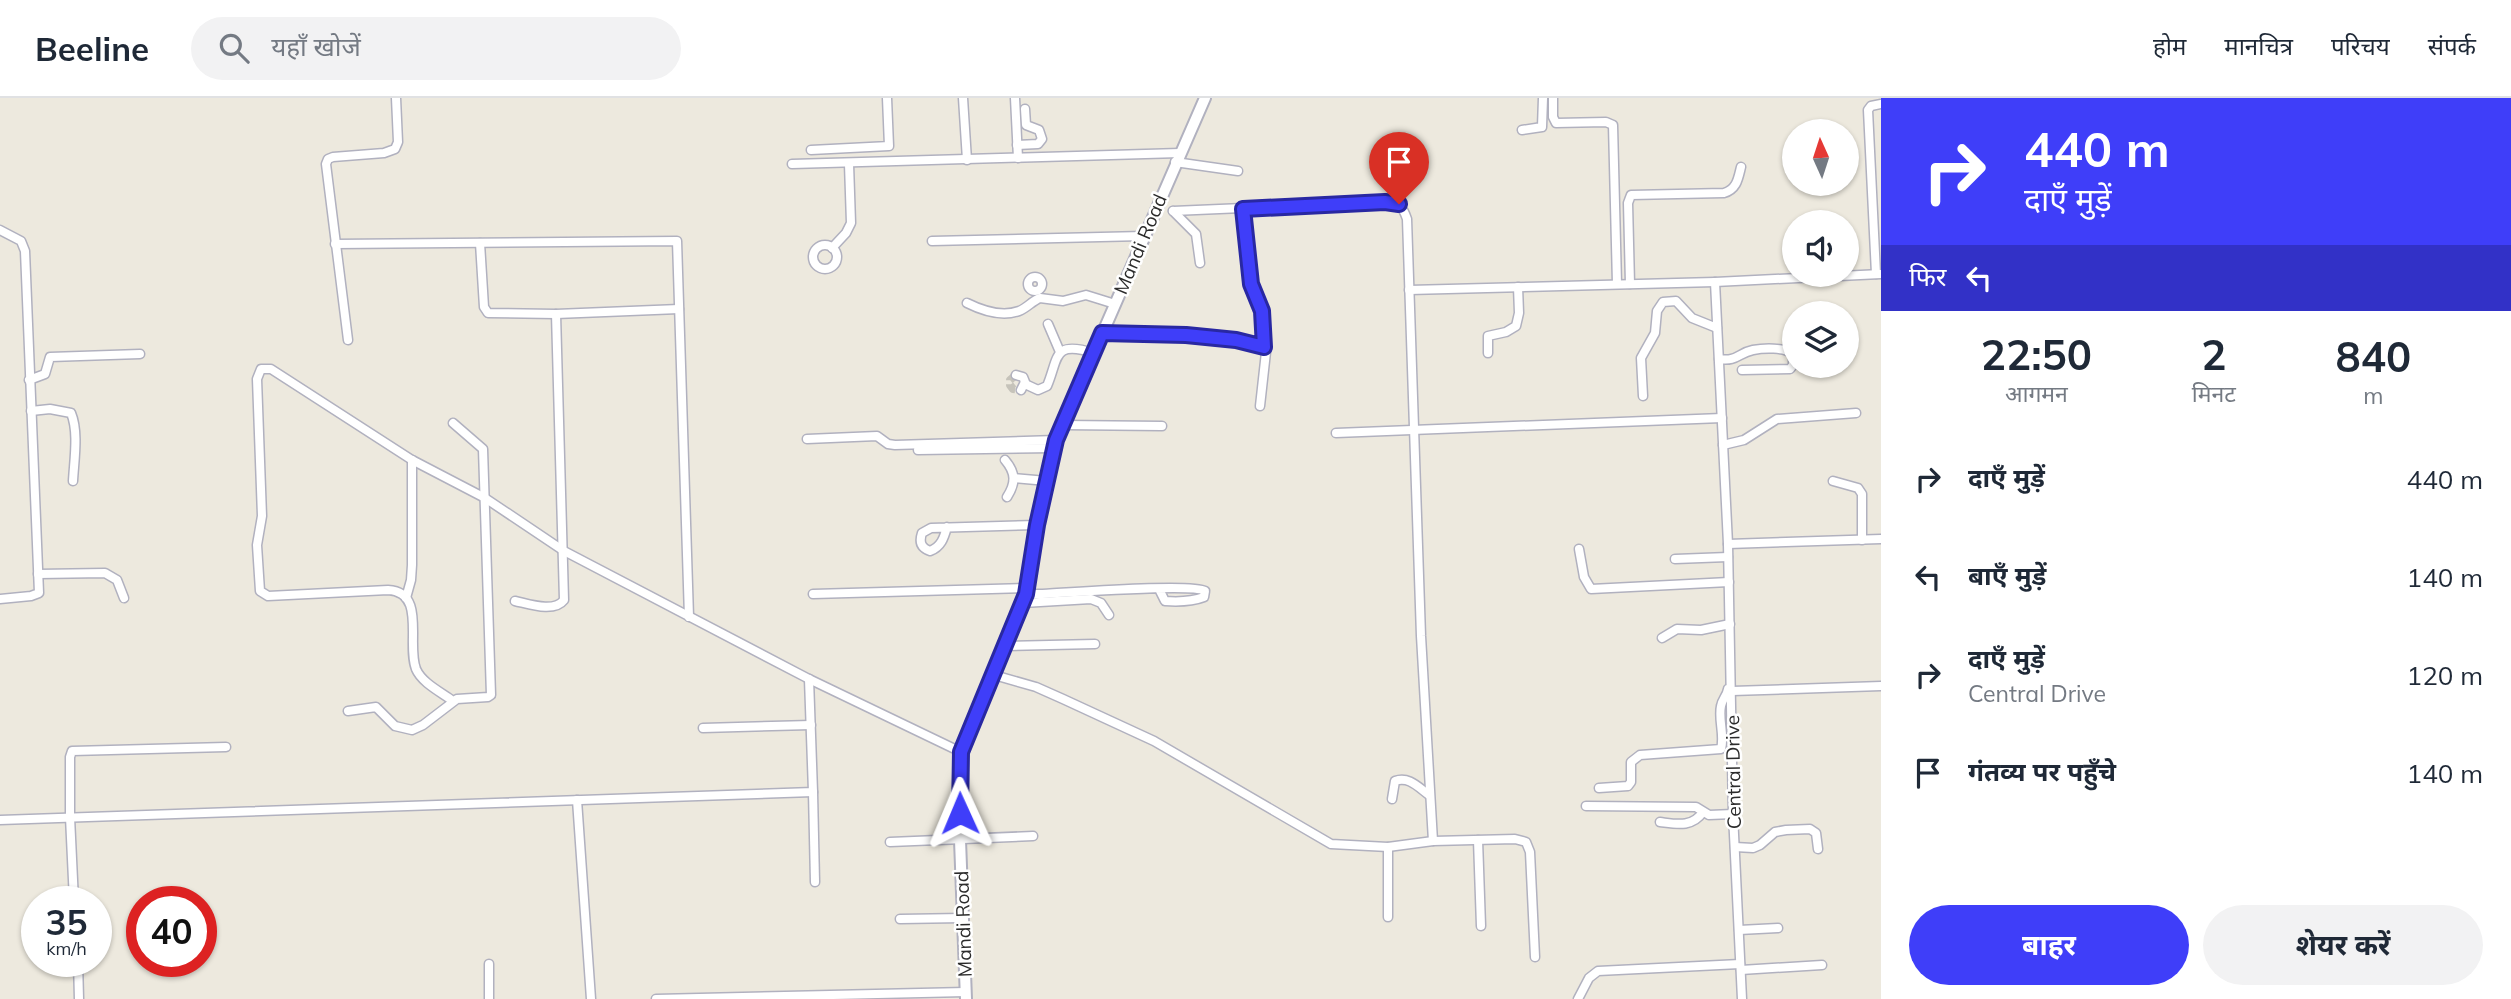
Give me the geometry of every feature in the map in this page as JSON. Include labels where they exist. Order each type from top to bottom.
[{"type":"street","points":[[348,340],[327,161],[333,157],[384,153],[396,149],[396,98]]},
{"type":"street","points":[[811,150],[889,146],[887,98]]},
{"type":"street","points":[[963,98],[967,160]]},
{"type":"street","points":[[1015,98],[1018,158]]},
{"type":"street","name":"Mandi Road","points":[[966,995],[960,840],[961,752],[1025,595],[1037,525],[1063,425],[1177,157],[1205,98]]},
{"type":"street","points":[[1522,130],[1542,127],[1543,98]]},
{"type":"street","points":[[1553,98],[1553,117],[1556,123],[1606,121],[1613,125],[1617,285]]},
{"type":"street","points":[[1409,290],[1715,282],[1878,274],[1868,110],[1871,106],[1881,104]]},
{"type":"street","points":[[1017,145],[1038,144],[1042,139],[1039,130],[1026,125],[1025,109]]},
{"type":"street","points":[[832,149],[832,164]]},
{"type":"street","points":[[792,164],[1177,157],[1238,171]]},
{"type":"street","points":[[832,248],[851,226],[849,164]]},
{"type":"street","points":[[1630,284],[1628,203],[1631,195],[1724,193],[1732,190],[1736,184],[1741,167]]},
{"type":"street","points":[[1200,263],[1196,234],[1173,211],[1385,202],[1401,206],[1407,219],[1433,841]]},
{"type":"street","points":[[1243,209],[1251,284],[1262,311],[1266,360],[1260,406]]},
{"type":"street","points":[[0,230],[17,237],[24,247],[38,574],[38,594],[0,599]]},
{"type":"street","points":[[932,241],[1143,236]]},
{"type":"street","points":[[335,244],[676,240],[690,617]]},
{"type":"street","points":[[480,243],[486,312],[492,314],[679,309]]},
{"type":"street","name":"Central Drive","points":[[1715,282],[1728,544],[1733,814],[1742,999]]},
{"type":"street","points":[[1488,353],[1488,336],[1506,332],[1516,326],[1518,287]]},
{"type":"street","points":[[967,303],[986,312],[1004,313],[1022,310],[1039,294],[1063,301],[1086,295],[1115,304]]},
{"type":"street","points":[[1643,396],[1641,358],[1655,332],[1657,311],[1663,302],[1676,301],[1692,318],[1717,328]]},
{"type":"street","points":[[515,601],[545,606],[562,603],[564,600],[556,314]]},
{"type":"street","points":[[1048,324],[1060,352]]},
{"type":"street","points":[[1102,333],[1186,335],[1236,340],[1264,347]]},
{"type":"street","points":[[1016,375],[1023,377],[1023,387],[1038,390],[1047,386],[1053,361],[1060,352],[1072,349],[1094,353]]},
{"type":"street","points":[[1719,359],[1732,360],[1754,350],[1787,350],[1794,355],[1792,367],[1785,370],[1742,370]]},
{"type":"street","points":[[29,380],[45,373],[50,357],[140,354]]},
{"type":"street","points":[[453,701],[425,680],[416,669],[412,611],[405,597],[396,591],[268,596],[260,591],[257,545],[262,516],[257,379],[260,371],[271,369],[412,460],[485,498],[564,551],[809,679],[961,752]]},
{"type":"street","points":[[30,411],[50,409],[71,413],[74,419],[75,449],[73,481]]},
{"type":"street","points":[[1723,444],[1744,440],[1777,419],[1856,413]]},
{"type":"street","points":[[1336,433],[1722,418]]},
{"type":"street","points":[[348,711],[376,707],[395,726],[412,730],[423,725],[453,701],[488,697],[491,693],[482,446],[453,423]]},
{"type":"street","points":[[1063,425],[1162,426]]},
{"type":"street","points":[[807,439],[877,436],[892,444],[1056,444]]},
{"type":"street","points":[[918,450],[1056,444]]},
{"type":"street","points":[[405,597],[411,580],[412,565],[412,460]]},
{"type":"street","points":[[1006,460],[1014,472],[1007,498]]},
{"type":"street","points":[[1014,478],[1047,481]]},
{"type":"street","points":[[1833,481],[1858,488],[1862,494],[1861,540]]},
{"type":"street","points":[[947,527],[1037,525]]},
{"type":"street","points":[[1728,544],[1881,539]]},
{"type":"street","points":[[1579,549],[1584,577],[1591,589],[1729,582]]},
{"type":"street","points":[[1675,559],[1728,557]]},
{"type":"street","points":[[38,574],[110,575],[117,580],[124,598]]},
{"type":"street","points":[[813,594],[1025,595],[1159,589],[1200,589],[1205,592],[1204,597],[1192,601],[1165,601],[1159,589]]},
{"type":"street","points":[[1025,595],[1091,599],[1101,603],[1109,615]]},
{"type":"street","points":[[1662,638],[1677,629],[1700,630],[1730,624]]},
{"type":"street","points":[[1006,646],[1095,644]]},
{"type":"street","points":[[1599,788],[1628,786],[1631,782],[1631,762],[1640,755],[1721,749],[1721,705],[1728,695],[1728,675],[1732,673]]},
{"type":"street","points":[[994,675],[1035,687],[1154,741],[1325,841],[1339,845],[1388,846],[1433,841],[1515,839],[1526,842],[1529,847],[1535,957]]},
{"type":"street","points":[[809,679],[815,882]]},
{"type":"street","points":[[1732,691],[1881,686]]},
{"type":"street","points":[[703,728],[811,725]]},
{"type":"street","points":[[73,886],[70,757],[74,750],[226,747]]},
{"type":"street","points":[[1392,799],[1395,781],[1402,779],[1429,795]]},
{"type":"street","points":[[0,820],[813,792]]},
{"type":"street","points":[[577,800],[591,999]]},
{"type":"street","points":[[1586,806],[1693,807],[1709,815],[1733,814]]},
{"type":"street","points":[[1660,822],[1687,824],[1703,813]]},
{"type":"street","points":[[1735,847],[1753,848],[1775,832],[1810,829],[1816,833],[1818,849]]},
{"type":"street","points":[[890,842],[1033,836]]},
{"type":"street","points":[[1478,840],[1481,926]]},
{"type":"street","points":[[1388,846],[1388,918]]},
{"type":"street","points":[[900,919],[963,918]]},
{"type":"street","points":[[1739,930],[1778,928]]},
{"type":"street","points":[[489,964],[489,999]]},
{"type":"street","points":[[1578,999],[1589,978],[1598,971],[1822,965]]},
{"type":"street","points":[[78,977],[79,999]]},
{"type":"street","points":[[656,999],[966,995]]},
{"type":"tunnel","points":[[1016,375],[1010,380],[1010,385],[1013,389],[1021,390]]},
{"type":"route","points":[[960,813],[961,752],[1026,594],[1037,525],[1056,440],[1102,333],[1186,335],[1236,340],[1264,347],[1262,311],[1251,284],[1243,209],[1385,202],[1399,204]]}]
